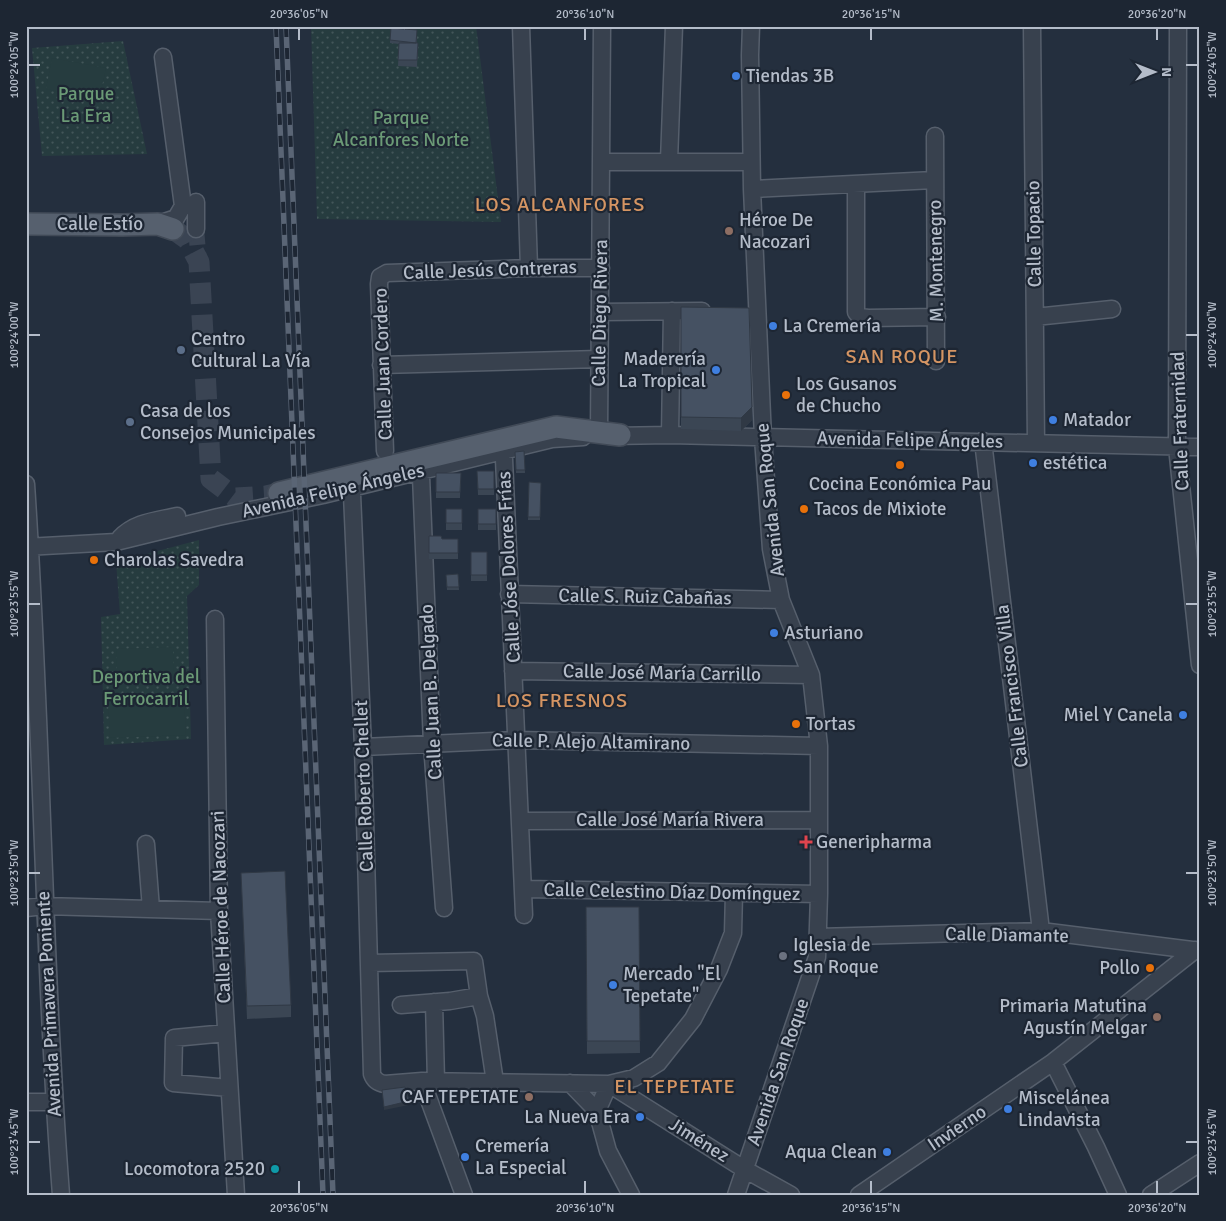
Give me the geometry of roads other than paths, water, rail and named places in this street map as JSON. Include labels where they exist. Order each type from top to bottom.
[{"type":"main road","name":"Calle Estío","points":[[26,224],[165,226]]},
{"type":"main road","name":"Avenida Felipe Ángeles","points":[[279,492],[556,427],[620,435]]},
{"type":"street","points":[[521,26],[529,268]]},
{"type":"street","name":"Calle Diego Rivera","points":[[599,433],[602,26]]},
{"type":"street","points":[[669,161],[674,26]]},
{"type":"street","name":"Avenida San Roque","points":[[736,1195],[817,957],[819,894],[819,746],[811,675],[781,600],[771,549],[763,438],[759,311],[752,189],[751,26]]},
{"type":"street","name":"Calle Topacio","points":[[1032,26],[1036,442]]},
{"type":"street","name":"Calle Fraternidad","points":[[1178,26],[1177,447],[1200,665]]},
{"type":"street","points":[[163,57],[182,206],[176,218],[165,226]]},
{"type":"street","points":[[934,180],[935,136]]},
{"type":"street","points":[[602,162],[751,162]]},
{"type":"street","name":"M. Montenegro","points":[[752,189],[934,180],[936,361]]},
{"type":"street","points":[[856,184],[856,312],[860,317],[937,317]]},
{"type":"street","points":[[196,202],[196,229]]},
{"type":"street","name":"Calle Jesús Contreras","points":[[380,277],[387,273],[529,268],[601,268]]},
{"type":"street","name":"Calle Juan Cordero","points":[[380,277],[381,365],[385,451]]},
{"type":"street","points":[[1035,317],[1112,309]]},
{"type":"street","points":[[670,435],[672,311]]},
{"type":"street","points":[[600,312],[720,311]]},
{"type":"street","points":[[740,311],[759,311]]},
{"type":"street","points":[[381,365],[599,359]]},
{"type":"street","name":"Avenida Felipe Ángeles","points":[[28,547],[116,542],[552,439],[620,435],[670,435],[1200,447]]},
{"type":"street","name":"Calle Francisco Villa","points":[[983,441],[1041,931]]},
{"type":"street","name":"Calle Jóse Dolores Frías","points":[[504,459],[524,915]]},
{"type":"street","name":"Calle Juan B. Delgado","points":[[421,476],[432,744],[444,908]]},
{"type":"street","name":"Avenida Primavera Poniente","points":[[26,484],[44,906],[54,1102],[61,1195]]},
{"type":"street","name":"Calle Roberto Chellet","points":[[352,494],[364,748],[372,1074],[374,1079],[385,1084],[429,1081]]},
{"type":"street","points":[[116,542],[137,524],[181,515]]},
{"type":"street","name":"Calle S. Ruiz Cabañas","points":[[509,594],[781,600]]},
{"type":"street","name":"Calle Héroe de Nacozari","points":[[215,619],[219,911],[236,1195]]},
{"type":"street","name":"Calle José María Carrillo","points":[[513,671],[811,675]]},
{"type":"street","name":"Calle P. Alejo Altamirano","points":[[364,748],[516,740],[819,746]]},
{"type":"street","name":"Calle José María Rivera","points":[[520,821],[819,820]]},
{"type":"street","points":[[146,844],[151,909]]},
{"type":"street","name":"Calle Celestino Díaz Domínguez","points":[[524,889],[819,894]]},
{"type":"street","points":[[429,1081],[609,1084],[634,1078],[658,1063],[693,1019],[719,969],[733,933],[734,893]]},
{"type":"street","points":[[26,908],[44,906],[219,911]]},
{"type":"street","name":"Calle Diamante","points":[[818,937],[1041,931],[1198,951]]},
{"type":"street","name":"Invierno","points":[[859,1195],[1053,1062],[1198,951]]},
{"type":"street","points":[[369,963],[474,962],[495,1082]]},
{"type":"street","points":[[401,1005],[479,996]]},
{"type":"street","points":[[434,1002],[429,1081],[464,1195]]},
{"type":"street","points":[[226,1033],[174,1038],[173,1083],[229,1088]]},
{"type":"street","points":[[1053,1062],[1118,1195]]},
{"type":"street","points":[[570,1083],[597,1111],[608,1152],[631,1195]]},
{"type":"street","points":[[597,1111],[609,1084]]},
{"type":"street","name":"Jiménez","points":[[609,1084],[744,1169],[790,1195]]},
{"type":"street","points":[[26,1102],[54,1102]]},
{"type":"street","points":[[1151,1195],[1200,1163]]},
{"type":"tunnel","points":[[173,229],[187,239],[199,262],[211,479],[236,498],[279,493]]},
{"type":"tunnel","points":[[196,229],[199,262]]},
{"type":"railway","points":[[276,26],[323,1195]]},
{"type":"railway","points":[[286,26],[333,1195]]},
{"type":"place","name":"Tiendas 3B","points":[[736,76]]},
{"type":"place","name":"Héroe De Nacozari","points":[[729,231]]},
{"type":"place","name":"La Cremería","points":[[773,326]]},
{"type":"place","name":"Centro Cultural La Vía","points":[[181,350]]},
{"type":"place","name":"Maderería La Tropical","points":[[716,370]]},
{"type":"place","name":"Los Gusanos de Chucho","points":[[786,395]]},
{"type":"place","name":"Matador","points":[[1053,420]]},
{"type":"place","name":"Casa de los Consejos Municipales","points":[[130,422]]},
{"type":"place","name":"estética","points":[[1033,463]]},
{"type":"place","name":"Cocina Económica Pau","points":[[900,465]]},
{"type":"place","name":"Tacos de Mixiote","points":[[804,509]]},
{"type":"place","name":"Charolas Savedra","points":[[94,560]]},
{"type":"place","name":"Asturiano","points":[[774,633]]},
{"type":"place","name":"Miel Y Canela","points":[[1183,715]]},
{"type":"place","name":"Tortas","points":[[796,724]]},
{"type":"place","name":"Generipharma","points":[[806,842]]},
{"type":"place","name":"Iglesia de San Roque","points":[[783,956]]},
{"type":"place","name":"Pollo","points":[[1150,968]]},
{"type":"place","name":"Mercado \"El Tepetate\"","points":[[613,985]]},
{"type":"place","name":"Primaria Matutina Agustín Melgar","points":[[1157,1017]]},
{"type":"place","name":"CAF TEPETATE","points":[[529,1097]]},
{"type":"place","name":"Miscelánea Lindavista","points":[[1008,1109]]},
{"type":"place","name":"La Nueva Era","points":[[640,1117]]},
{"type":"place","name":"Aqua Clean","points":[[887,1152]]},
{"type":"place","name":"Cremería La Especial","points":[[465,1157]]},
{"type":"place","name":"Locomotora 2520","points":[[275,1169]]},
{"type":"district","name":"LOS ALCANFORES","points":[[560,204]]},
{"type":"district","name":"SAN ROQUE","points":[[902,356]]},
{"type":"district","name":"LOS FRESNOS","points":[[562,700]]},
{"type":"district","name":"EL TEPETATE","points":[[675,1086]]},
{"type":"park label","name":"Parque La Era","points":[[86,105]]},
{"type":"park label","name":"Parque Alcanfores Norte","points":[[401,129]]},
{"type":"park label","name":"Deportiva del Ferrocarril","points":[[146,688]]}]
